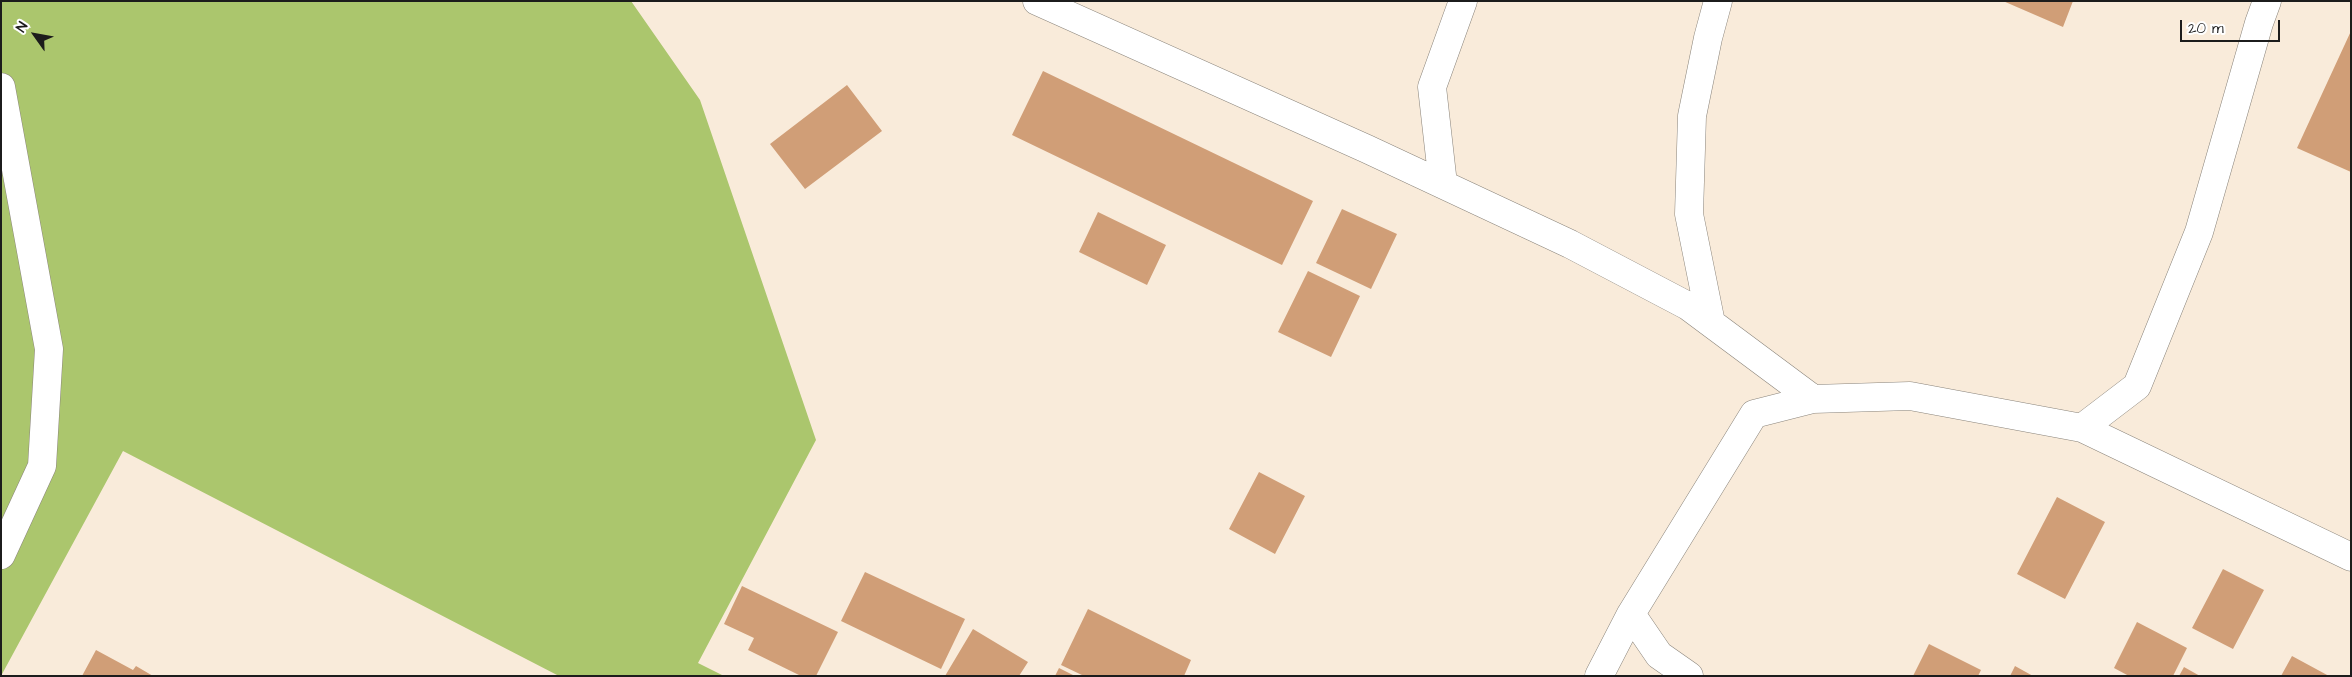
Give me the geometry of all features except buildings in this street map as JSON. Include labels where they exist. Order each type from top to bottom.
[{"type":"street","points":[[1037,1],[1443,184],[1587,253],[1688,306],[1813,399]]},
{"type":"street","points":[[1443,184],[1432,87],[1464,1]]},
{"type":"street","points":[[1711,323],[1689,214],[1692,116],[1708,38],[1718,1]]},
{"type":"street","points":[[2082,428],[2137,386],[2200,232],[2259,23],[2267,1]]},
{"type":"street","points":[[1,87],[49,349],[42,466],[1,555]]},
{"type":"street","points":[[1599,676],[1631,614],[1754,414],[1813,399],[1910,396],[2082,428],[2351,557]]},
{"type":"street","points":[[1631,614],[1659,655],[1689,676]]},
{"type":"green space","points":[[1,1],[631,1],[700,100],[816,440],[698,663],[724,676],[559,676],[123,451],[1,676]]}]
